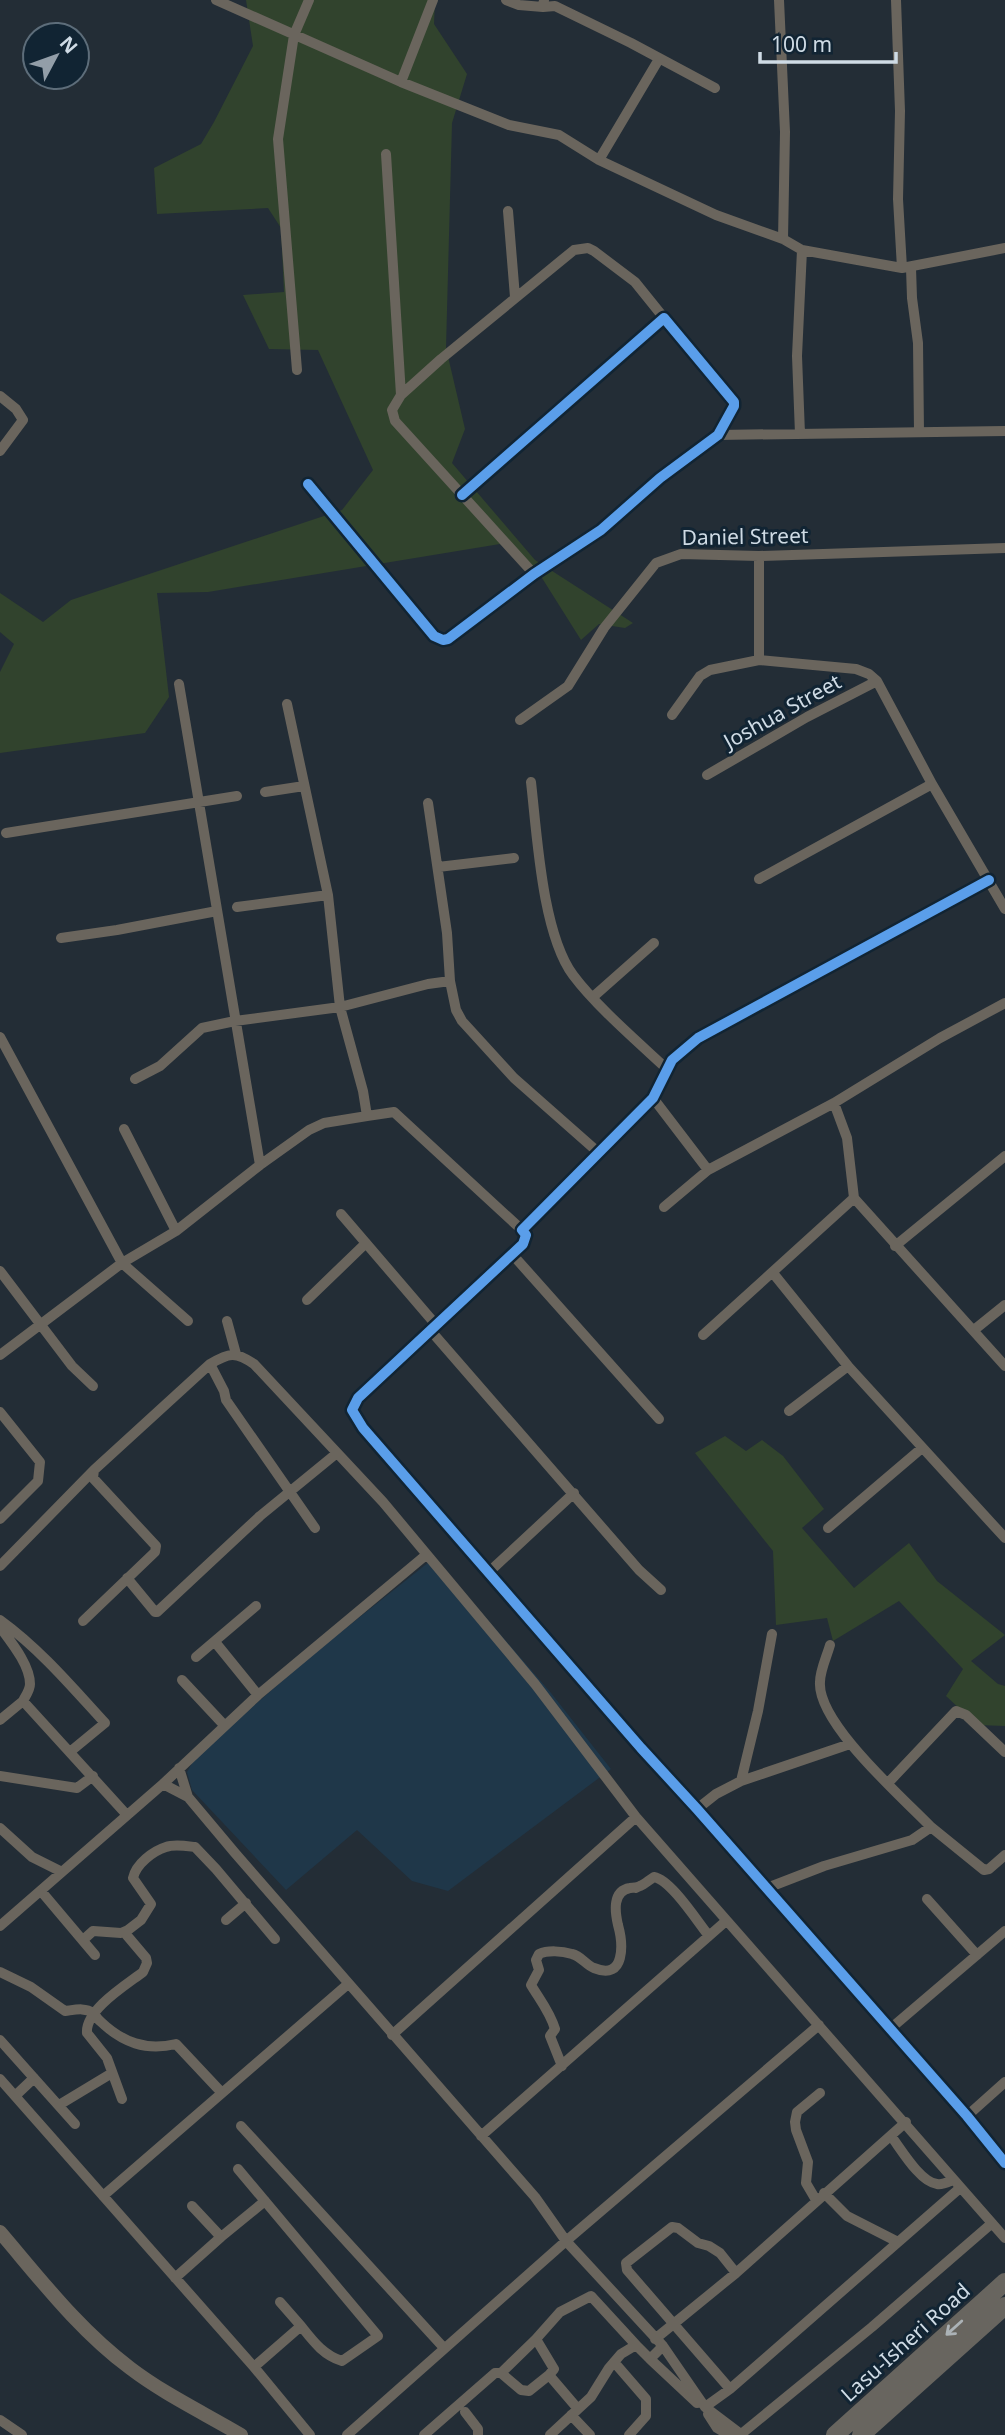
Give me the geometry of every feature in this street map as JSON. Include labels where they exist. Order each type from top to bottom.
[{"type":"main road","name":"Lasu-Isheri Road","points":[[861,2435],[1005,2282]]},
{"type":"main road","name":"Lasu-Isheri Road","points":[[835,2435],[940,2352],[1005,2306]]},
{"type":"street","points":[[216,0],[401,82],[509,125],[559,135],[599,160],[716,215],[783,239],[802,250],[906,268],[1005,248]]},
{"type":"street","points":[[297,370],[278,139],[295,35],[309,0]]},
{"type":"street","points":[[401,82],[433,0]]},
{"type":"street","points":[[506,0],[519,5],[555,6],[715,88]]},
{"type":"street","points":[[779,0],[785,132],[783,239]]},
{"type":"street","points":[[897,0],[900,111],[898,199],[918,343],[919,432]]},
{"type":"street","points":[[599,160],[659,59]]},
{"type":"street","points":[[386,154],[401,395]]},
{"type":"street","points":[[508,211],[515,297]]},
{"type":"street","points":[[308,484],[437,639],[448,639],[534,574],[601,530],[660,478],[718,435],[734,402],[635,282],[588,248],[582,247],[569,253],[515,297],[401,395],[391,410],[392,417],[534,574]]},
{"type":"street","points":[[800,434],[797,356],[802,250]]},
{"type":"street","points":[[462,495],[664,318]]},
{"type":"street","points":[[0,396],[16,409],[23,419],[0,451]]},
{"type":"street","points":[[718,435],[1005,431]]},
{"type":"street","name":"Daniel Street","points":[[520,720],[568,685],[604,628],[656,563],[681,554],[759,556],[1005,548]]},
{"type":"street","points":[[759,556],[759,660]]},
{"type":"street","points":[[672,715],[701,676],[710,670],[759,660],[856,669],[869,674],[877,681],[932,784],[1005,909]]},
{"type":"street","name":"Joshua Street","points":[[707,775],[807,717],[877,681]]},
{"type":"street","points":[[178,684],[260,1165]]},
{"type":"street","points":[[287,704],[327,895],[340,1007],[363,1091],[367,1116]]},
{"type":"street","points":[[531,782],[543,879],[555,934],[564,960],[573,976],[668,1070]]},
{"type":"street","points":[[759,879],[932,784]]},
{"type":"street","points":[[265,792],[304,786]]},
{"type":"street","points":[[6,833],[237,796]]},
{"type":"street","points":[[428,803],[456,1010],[462,1021],[514,1078],[599,1153]]},
{"type":"street","points":[[438,867],[514,858]]},
{"type":"street","points":[[522,1230],[653,1098],[672,1060],[679,1052],[698,1038],[989,880]]},
{"type":"street","points":[[237,907],[327,895]]},
{"type":"street","points":[[61,938],[217,911]]},
{"type":"street","points":[[593,997],[654,943]]},
{"type":"street","points":[[135,1079],[160,1066],[202,1028],[340,1007],[428,984],[450,981]]},
{"type":"street","points":[[664,1207],[708,1170],[834,1103],[940,1038],[1005,1003]]},
{"type":"street","points":[[0,1037],[122,1263],[188,1321]]},
{"type":"street","points":[[653,1098],[708,1170]]},
{"type":"street","points":[[834,1103],[847,1138],[854,1198],[1005,1366]]},
{"type":"street","points":[[0,1355],[122,1263],[176,1231],[309,1130],[324,1123],[394,1112],[526,1235],[512,1254],[358,1398],[352,1410],[363,1428],[641,1748],[967,2116],[1005,2163]]},
{"type":"street","points":[[124,1129],[176,1231]]},
{"type":"street","points":[[895,1246],[1005,1156]]},
{"type":"street","points":[[703,1335],[854,1198]]},
{"type":"street","points":[[341,1214],[434,1329],[639,1570],[661,1590]]},
{"type":"street","points":[[307,1300],[366,1244]]},
{"type":"street","points":[[512,1254],[659,1419]]},
{"type":"street","points":[[0,1272],[72,1366],[93,1386]]},
{"type":"street","points":[[773,1273],[848,1366],[1005,1538]]},
{"type":"street","points":[[974,1330],[1005,1305]]},
{"type":"street","points":[[227,1321],[236,1354]]},
{"type":"street","points":[[0,1566],[94,1470],[210,1364],[226,1355],[236,1354],[254,1364],[383,1502],[535,1684],[636,1817],[1005,2238]]},
{"type":"street","points":[[210,1364],[226,1400],[315,1528]]},
{"type":"street","points":[[789,1411],[848,1366]]},
{"type":"street","points":[[0,1412],[40,1462],[38,1481],[0,1519]]},
{"type":"street","points":[[828,1528],[922,1448]]},
{"type":"street","points":[[127,1578],[157,1612],[290,1490],[337,1453]]},
{"type":"street","points":[[83,1621],[155,1552],[156,1546],[93,1478],[94,1470]]},
{"type":"street","points":[[489,1572],[574,1493]]},
{"type":"street","points":[[0,1926],[163,1784],[258,1695],[426,1555]]},
{"type":"street","points":[[196,1657],[256,1606]]},
{"type":"street","points":[[0,1620],[48,1661],[105,1724],[71,1751]]},
{"type":"street","points":[[0,1627],[17,1652],[29,1678],[30,1687],[23,1700],[0,1720]]},
{"type":"street","points":[[741,1781],[758,1711],[772,1634]]},
{"type":"street","points":[[215,1642],[258,1695]]},
{"type":"street","points":[[830,1645],[819,1683],[824,1702],[850,1744],[931,1827],[984,1870],[1005,1855]]},
{"type":"street","points":[[182,1680],[224,1725]]},
{"type":"street","points":[[23,1700],[126,1814]]},
{"type":"street","points":[[888,1783],[956,1711],[965,1715],[1005,1752]]},
{"type":"street","points":[[697,1809],[716,1794],[741,1781],[850,1744]]},
{"type":"street","points":[[179,1769],[188,1797],[235,1853],[535,2197],[566,2241],[659,2343],[705,2407],[738,2435]]},
{"type":"street","points":[[0,1776],[77,1788],[93,1776]]},
{"type":"street","points":[[163,1784],[188,1797]]},
{"type":"street","points":[[393,2035],[636,1817]]},
{"type":"street","points":[[767,1888],[824,1866],[912,1840],[931,1827]]},
{"type":"street","points":[[3,1835],[32,1857],[62,1872]]},
{"type":"street","points":[[83,1940],[93,1931],[124,1932],[141,1920],[151,1903],[133,1878],[134,1872],[145,1858],[168,1846],[195,1847],[246,1903],[275,1940]]},
{"type":"street","points":[[216,1869],[235,1853]]},
{"type":"street","points":[[562,2066],[550,2036],[555,2029],[554,2025],[543,2001],[531,1985],[539,1970],[536,1960],[539,1954],[547,1951],[573,1954],[591,1967],[605,1971],[614,1968],[623,1955],[622,1936],[615,1908],[618,1897],[625,1890],[637,1888],[654,1877],[661,1878],[669,1886],[709,1936]]},
{"type":"street","points":[[41,1891],[95,1955]]},
{"type":"street","points":[[927,1899],[977,1955]]},
{"type":"street","points":[[226,1920],[246,1903]]},
{"type":"street","points":[[481,2136],[726,1921]]},
{"type":"street","points":[[890,2029],[1005,1931]]},
{"type":"street","points":[[122,2099],[107,2058],[87,2034],[86,2028],[93,2013],[143,1972],[147,1963],[146,1958],[124,1932]]},
{"type":"street","points":[[0,1985],[5,1974],[31,1987],[65,2011],[83,2010],[93,2013],[117,2034],[137,2045],[150,2048],[176,2044],[222,2093]]},
{"type":"street","points":[[103,2196],[348,1984]]},
{"type":"street","points":[[347,2435],[566,2241],[819,2025]]},
{"type":"street","points":[[0,2040],[75,2124]]},
{"type":"street","points":[[59,2105],[113,2073]]},
{"type":"street","points":[[15,2096],[34,2077]]},
{"type":"street","points":[[0,2079],[254,2367],[310,2435]]},
{"type":"street","points":[[967,2116],[1005,2082]]},
{"type":"street","points":[[820,2093],[797,2112],[795,2122],[808,2162],[806,2183],[820,2197],[847,2216],[898,2242]]},
{"type":"street","points":[[650,2359],[674,2323],[736,2273],[906,2122]]},
{"type":"street","points":[[241,2126],[444,2348]]},
{"type":"street","points":[[891,2136],[921,2176],[929,2182],[957,2184]]},
{"type":"street","points":[[238,2169],[379,2336],[342,2361],[331,2357],[316,2345],[280,2302]]},
{"type":"street","points":[[705,2407],[730,2389],[898,2242],[957,2184]]},
{"type":"street","points":[[175,2278],[265,2201]]},
{"type":"street","points":[[192,2206],[221,2237]]},
{"type":"street","points":[[738,2435],[872,2327],[991,2224]]},
{"type":"street","points":[[730,2389],[627,2270],[626,2263],[672,2227],[720,2253],[736,2273]]},
{"type":"street","points":[[0,2232],[78,2324],[101,2344],[131,2369],[241,2435]]},
{"type":"street","points":[[0,2244],[95,2350],[153,2393],[226,2435]]},
{"type":"street","points":[[424,2435],[491,2376],[500,2373],[560,2312],[591,2295],[650,2359],[711,2416],[717,2428],[738,2435]]},
{"type":"street","points":[[254,2367],[301,2326]]},
{"type":"street","points":[[500,2373],[521,2390],[529,2391],[549,2375],[554,2369],[536,2339]]},
{"type":"street","points":[[550,2435],[591,2397],[621,2354],[636,2344]]},
{"type":"street","points":[[614,2362],[646,2399],[646,2416],[629,2435]]},
{"type":"street","points":[[549,2375],[590,2435]]},
{"type":"street","points":[[465,2412],[478,2429],[478,2435]]},
{"type":"street","points":[[0,2420],[22,2435]]},
{"type":"shaded area","points":[[429,1562],[443,1568],[551,1693],[611,1769],[448,1891],[412,1881],[357,1830],[286,1890],[192,1790],[187,1772],[197,1755],[312,1655]]},
{"type":"green space","points":[[246,0],[435,0],[434,24],[467,74],[452,123],[446,348],[465,429],[452,463],[535,560],[633,623],[625,628],[599,624],[581,640],[542,578],[500,544],[208,592],[157,593],[169,697],[145,733],[0,753],[0,672],[14,644],[0,632],[0,593],[43,622],[71,600],[342,510],[373,470],[318,350],[269,349],[243,295],[284,292],[281,228],[268,208],[157,214],[154,168],[201,144],[253,46]]},
{"type":"green space","points":[[725,1436],[746,1451],[762,1440],[783,1456],[824,1509],[802,1528],[854,1588],[909,1543],[937,1581],[1005,1635],[971,1661],[998,1684],[1005,1686],[1005,1726],[977,1725],[946,1696],[963,1669],[899,1601],[833,1641],[827,1618],[776,1625],[773,1551],[695,1453]]},
{"type":"cycle path","points":[[308,484],[434,636],[443,640],[448,639],[534,574],[601,530],[660,478],[718,435],[734,402],[664,318],[462,495]]},
{"type":"cycle path","points":[[989,880],[698,1038],[672,1060],[653,1098],[522,1230],[526,1235],[523,1244],[358,1398],[352,1410],[363,1428],[641,1748],[967,2116],[1005,2163]]}]
